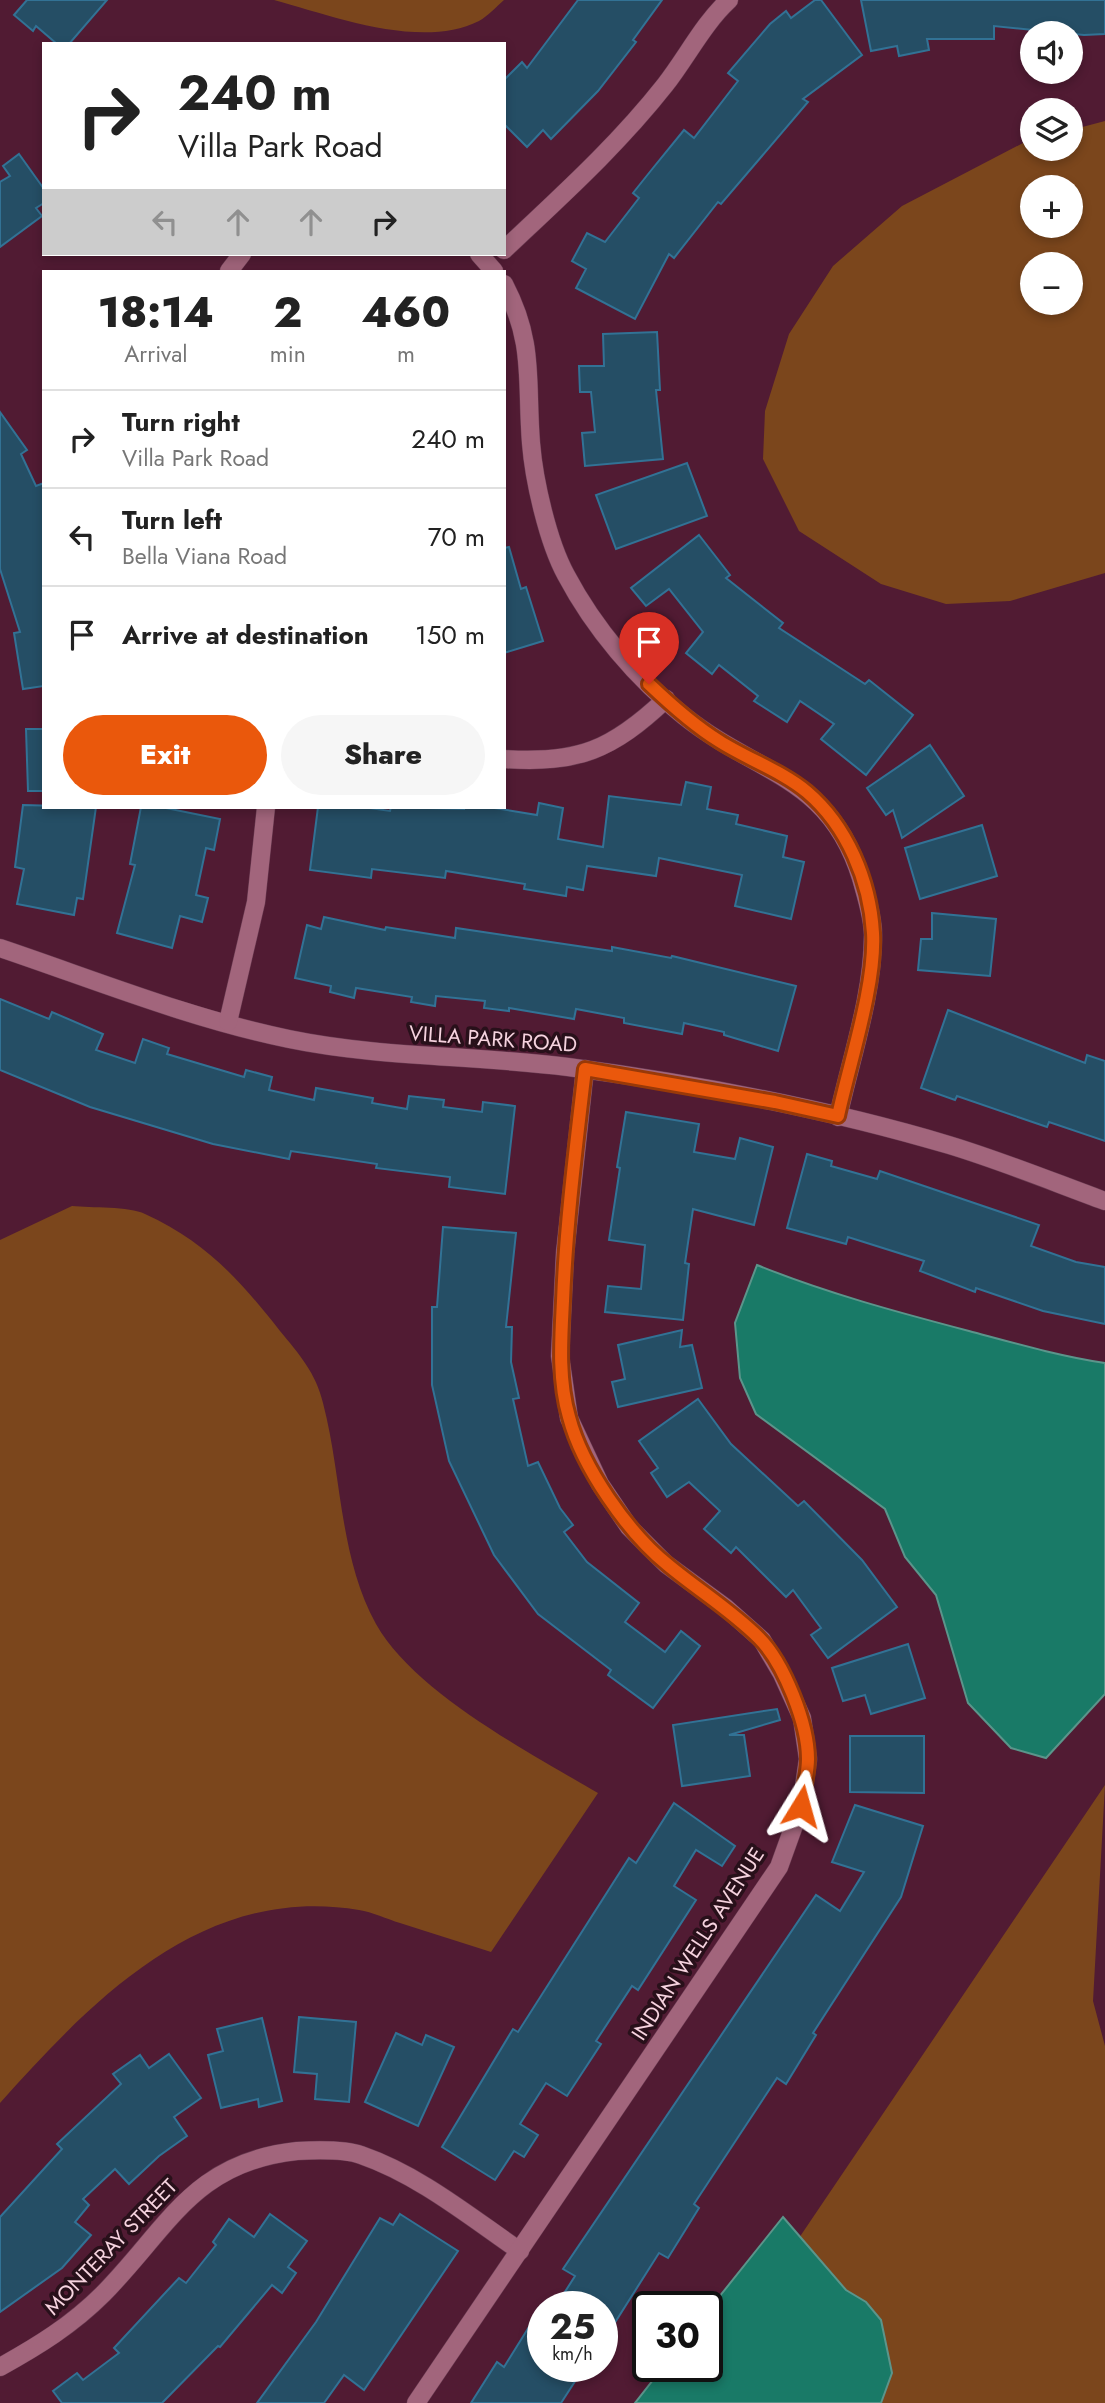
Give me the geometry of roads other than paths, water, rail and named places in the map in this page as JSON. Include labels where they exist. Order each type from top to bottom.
[{"type":"street","points":[[506,248],[604,156],[665,84],[715,13],[729,0]]},
{"type":"street","points":[[230,270],[240,256]]},
{"type":"street","points":[[506,288],[519,313],[527,348],[531,444],[544,510],[565,573],[593,618],[632,668],[719,741],[806,790],[833,818],[854,854],[873,933],[870,974],[838,1116]]},
{"type":"street","points":[[506,760],[543,762],[597,749],[632,732],[666,699]]},
{"type":"street","points":[[229,1022],[256,902],[266,809]]},
{"type":"street","name":"VILLA PARK ROAD","points":[[0,947],[288,1039],[404,1056],[534,1063],[585,1069],[775,1102],[949,1146],[1105,1202]]},
{"type":"street","name":"INDIAN WELLS AVENUE","points":[[416,2403],[779,1867],[801,1806],[808,1759],[802,1718],[782,1674],[761,1640],[726,1608],[666,1564],[629,1527],[600,1484],[569,1418],[560,1356],[564,1266],[585,1069]]},
{"type":"street","name":"MONTERAY STREET","points":[[0,2367],[57,2335],[103,2294],[184,2200],[223,2171],[264,2155],[307,2150],[359,2154],[417,2181],[520,2250]]}]
